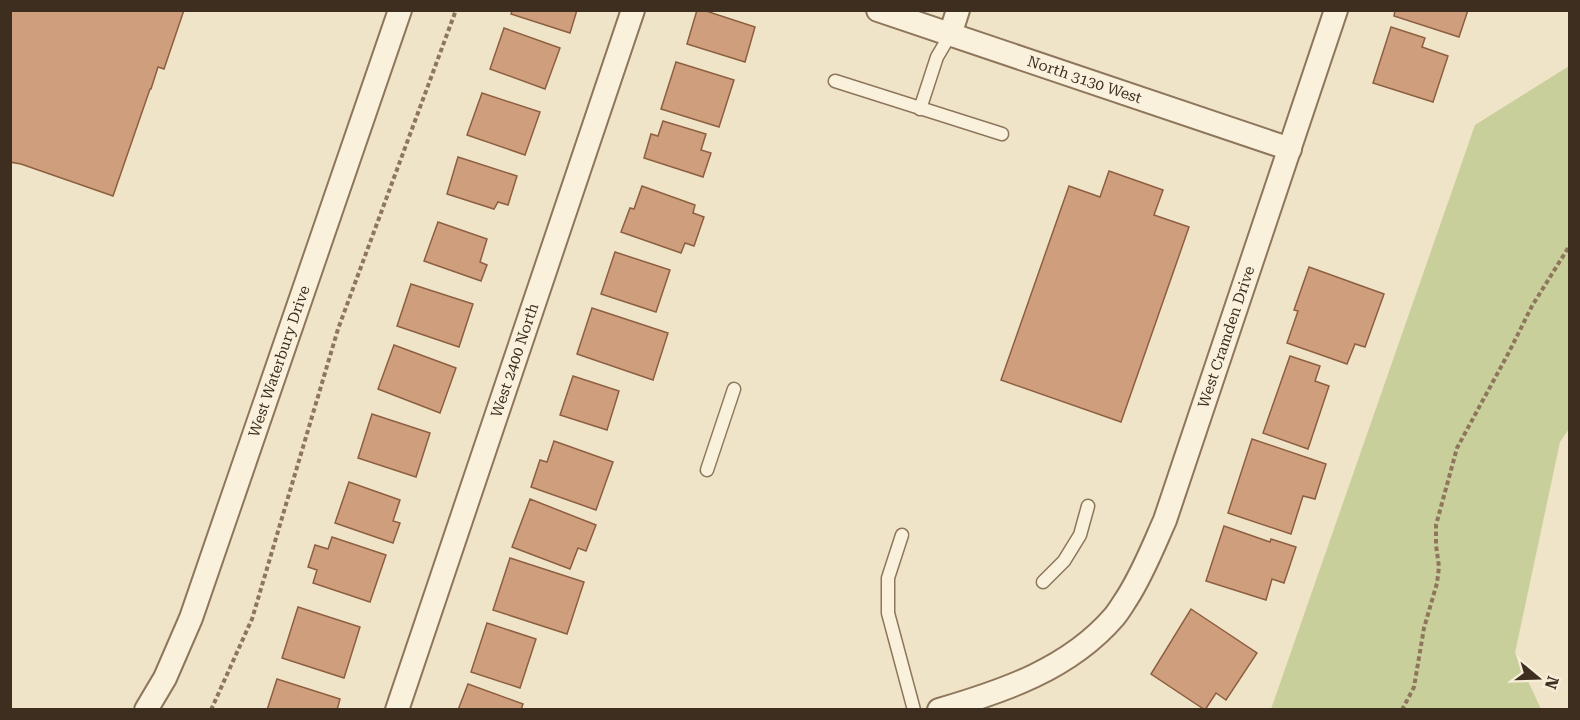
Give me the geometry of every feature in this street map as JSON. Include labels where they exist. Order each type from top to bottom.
[{"type":"street","name":"West Waterbury Drive","points":[[146,710],[165,678],[191,618],[400,10]]},
{"type":"street","name":"West 2400 North","points":[[397,710],[633,10]]},
{"type":"street","name":"North 3130 West","points":[[878,10],[1290,149]]},
{"type":"street","points":[[950,35],[958,10]]},
{"type":"street","name":"West Cramden Drive","points":[[939,710],[977,699],[1027,680],[1057,664],[1084,646],[1115,616],[1140,577],[1165,520],[1336,10]]},
{"type":"lane","points":[[920,109],[937,57],[950,35]]},
{"type":"lane","points":[[835,81],[1002,134]]},
{"type":"lane","points":[[707,470],[734,389]]},
{"type":"lane","points":[[1043,582],[1064,561],[1080,535],[1088,506]]},
{"type":"lane","points":[[902,535],[888,578],[888,613],[914,710]]},
{"type":"path","points":[[211,710],[252,619],[338,329],[456,10]]},
{"type":"path","points":[[1402,710],[1414,687],[1424,628],[1437,583],[1439,567],[1436,525],[1457,448],[1532,306],[1569,244]]},
{"type":"green space","points":[[1569,66],[1569,429],[1560,442],[1515,653],[1541,709],[1271,709],[1475,125]]},
{"type":"building","points":[[10,10],[184,10],[164,69],[158,67],[113,196],[10,162]]},
{"type":"building","points":[[512,10],[577,10],[570,33],[511,14]]},
{"type":"building","points":[[697,10],[755,27],[745,62],[687,44]]},
{"type":"building","points":[[1395,10],[1468,10],[1459,37],[1394,16]]},
{"type":"building","points":[[1391,27],[1425,38],[1422,47],[1448,56],[1433,102],[1373,83]]},
{"type":"building","points":[[504,28],[560,48],[545,89],[490,69]]},
{"type":"building","points":[[676,62],[734,80],[719,127],[661,109]]},
{"type":"building","points":[[482,93],[540,112],[525,155],[467,135]]},
{"type":"building","points":[[663,121],[706,134],[701,150],[711,153],[703,177],[644,158],[651,134],[658,136]]},
{"type":"building","points":[[458,157],[517,176],[508,205],[498,202],[494,209],[447,194]]},
{"type":"building","points":[[1109,171],[1163,190],[1154,215],[1189,227],[1121,422],[1001,380],[1069,186],[1100,197]]},
{"type":"building","points":[[642,186],[695,205],[693,213],[704,217],[694,246],[685,243],[681,253],[621,232],[630,208],[634,209]]},
{"type":"building","points":[[438,222],[487,239],[480,262],[487,265],[481,281],[424,261]]},
{"type":"building","points":[[615,252],[670,270],[656,312],[601,294]]},
{"type":"building","points":[[1309,267],[1384,294],[1365,347],[1355,344],[1347,364],[1287,343],[1298,311],[1294,310]]},
{"type":"building","points":[[411,284],[473,304],[459,347],[397,326]]},
{"type":"building","points":[[592,308],[668,333],[653,380],[577,354]]},
{"type":"building","points":[[394,345],[456,368],[440,413],[378,389]]},
{"type":"building","points":[[1290,356],[1320,366],[1315,381],[1329,386],[1308,449],[1263,433]]},
{"type":"building","points":[[573,376],[619,391],[607,430],[560,415]]},
{"type":"building","points":[[372,414],[430,433],[416,477],[358,458]]},
{"type":"building","points":[[1252,439],[1326,464],[1315,499],[1303,496],[1291,534],[1228,513]]},
{"type":"building","points":[[554,441],[613,462],[596,510],[531,487],[540,460],[547,462]]},
{"type":"building","points":[[349,482],[400,500],[393,521],[400,523],[393,543],[335,523]]},
{"type":"building","points":[[530,499],[596,525],[586,551],[578,548],[570,569],[512,547]]},
{"type":"building","points":[[1224,526],[1270,542],[1271,539],[1296,547],[1284,583],[1272,579],[1266,600],[1206,581]]},
{"type":"building","points":[[332,537],[386,555],[370,602],[313,583],[317,570],[308,567],[315,545],[328,549]]},
{"type":"building","points":[[510,558],[584,582],[567,634],[493,610]]},
{"type":"building","points":[[298,607],[360,627],[344,678],[282,658]]},
{"type":"building","points":[[1191,609],[1257,653],[1226,700],[1216,693],[1205,710],[1151,674]]},
{"type":"building","points":[[487,623],[536,639],[520,688],[471,672]]},
{"type":"building","points":[[277,679],[340,699],[337,710],[267,710]]},
{"type":"building","points":[[468,684],[523,704],[521,710],[458,710]]}]
